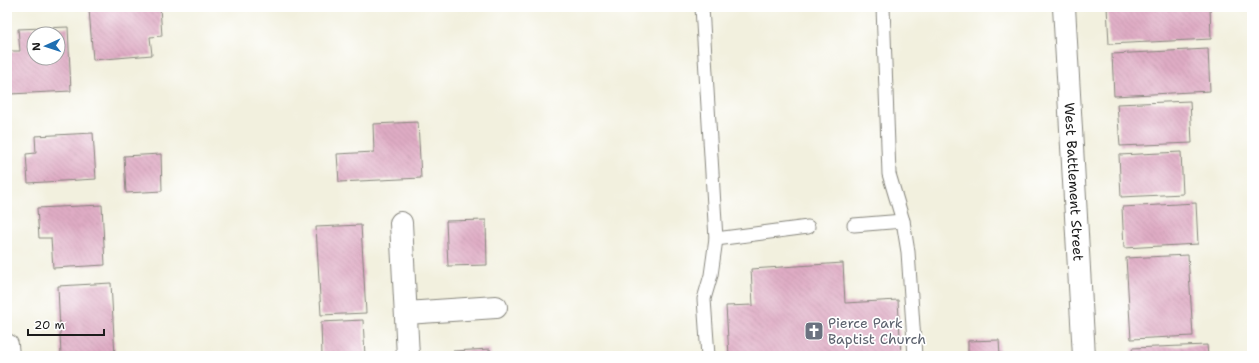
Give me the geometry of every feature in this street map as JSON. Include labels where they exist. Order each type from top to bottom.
[{"type":"street","name":"West Battlement Street","points":[[1064,7],[1084,356]]},
{"type":"street","points":[[402,223],[408,356]]},
{"type":"street","points":[[406,313],[496,306]]},
{"type":"street","points":[[7,346],[8,356]]},
{"type":"lane","points":[[702,7],[716,239],[711,275],[704,299],[708,356]]},
{"type":"lane","points":[[883,7],[890,174],[903,221],[908,252],[915,356]]},
{"type":"lane","points":[[854,225],[903,221]]},
{"type":"lane","points":[[716,239],[808,227]]},
{"type":"building","points":[[160,7],[162,36],[150,37],[152,55],[93,60],[89,9]]},
{"type":"building","points":[[1107,7],[1210,7],[1211,39],[1109,44]]},
{"type":"building","points":[[66,27],[68,27],[71,91],[10,94],[8,51],[20,51],[18,29],[26,29],[26,66],[66,66]]},
{"type":"building","points":[[1208,49],[1210,91],[1114,96],[1112,54]]},
{"type":"building","points":[[1190,101],[1192,143],[1120,146],[1117,104]]},
{"type":"building","points":[[418,122],[421,178],[339,182],[337,154],[374,152],[373,124]]},
{"type":"building","points":[[93,133],[96,179],[28,183],[26,154],[36,153],[35,136]]},
{"type":"building","points":[[1181,152],[1183,194],[1121,197],[1119,155]]},
{"type":"building","points":[[161,154],[162,191],[126,193],[124,156]]},
{"type":"building","points":[[1196,203],[1198,244],[1124,248],[1122,207]]},
{"type":"building","points":[[102,205],[105,265],[53,268],[51,238],[39,238],[37,208]]},
{"type":"building","points":[[486,220],[487,265],[448,266],[446,221]]},
{"type":"building","points":[[361,225],[366,313],[321,315],[316,227]]},
{"type":"building","points":[[1188,255],[1193,336],[1131,339],[1126,258]]},
{"type":"building","name":"Pierce Park Baptist Church","points":[[843,263],[845,303],[898,300],[901,356],[729,356],[726,306],[753,305],[751,269]]},
{"type":"building","points":[[111,283],[115,356],[61,356],[58,286]]},
{"type":"building","points":[[363,320],[365,356],[322,356],[321,322]]},
{"type":"building","points":[[999,340],[1000,356],[968,356],[968,341]]},
{"type":"building","points":[[1207,345],[1208,356],[1133,356],[1132,348]]},
{"type":"building","points":[[490,349],[491,356],[453,356],[453,351]]},
{"type":"place","name":"Pierce Park Baptist Church","points":[[814,331]]}]
